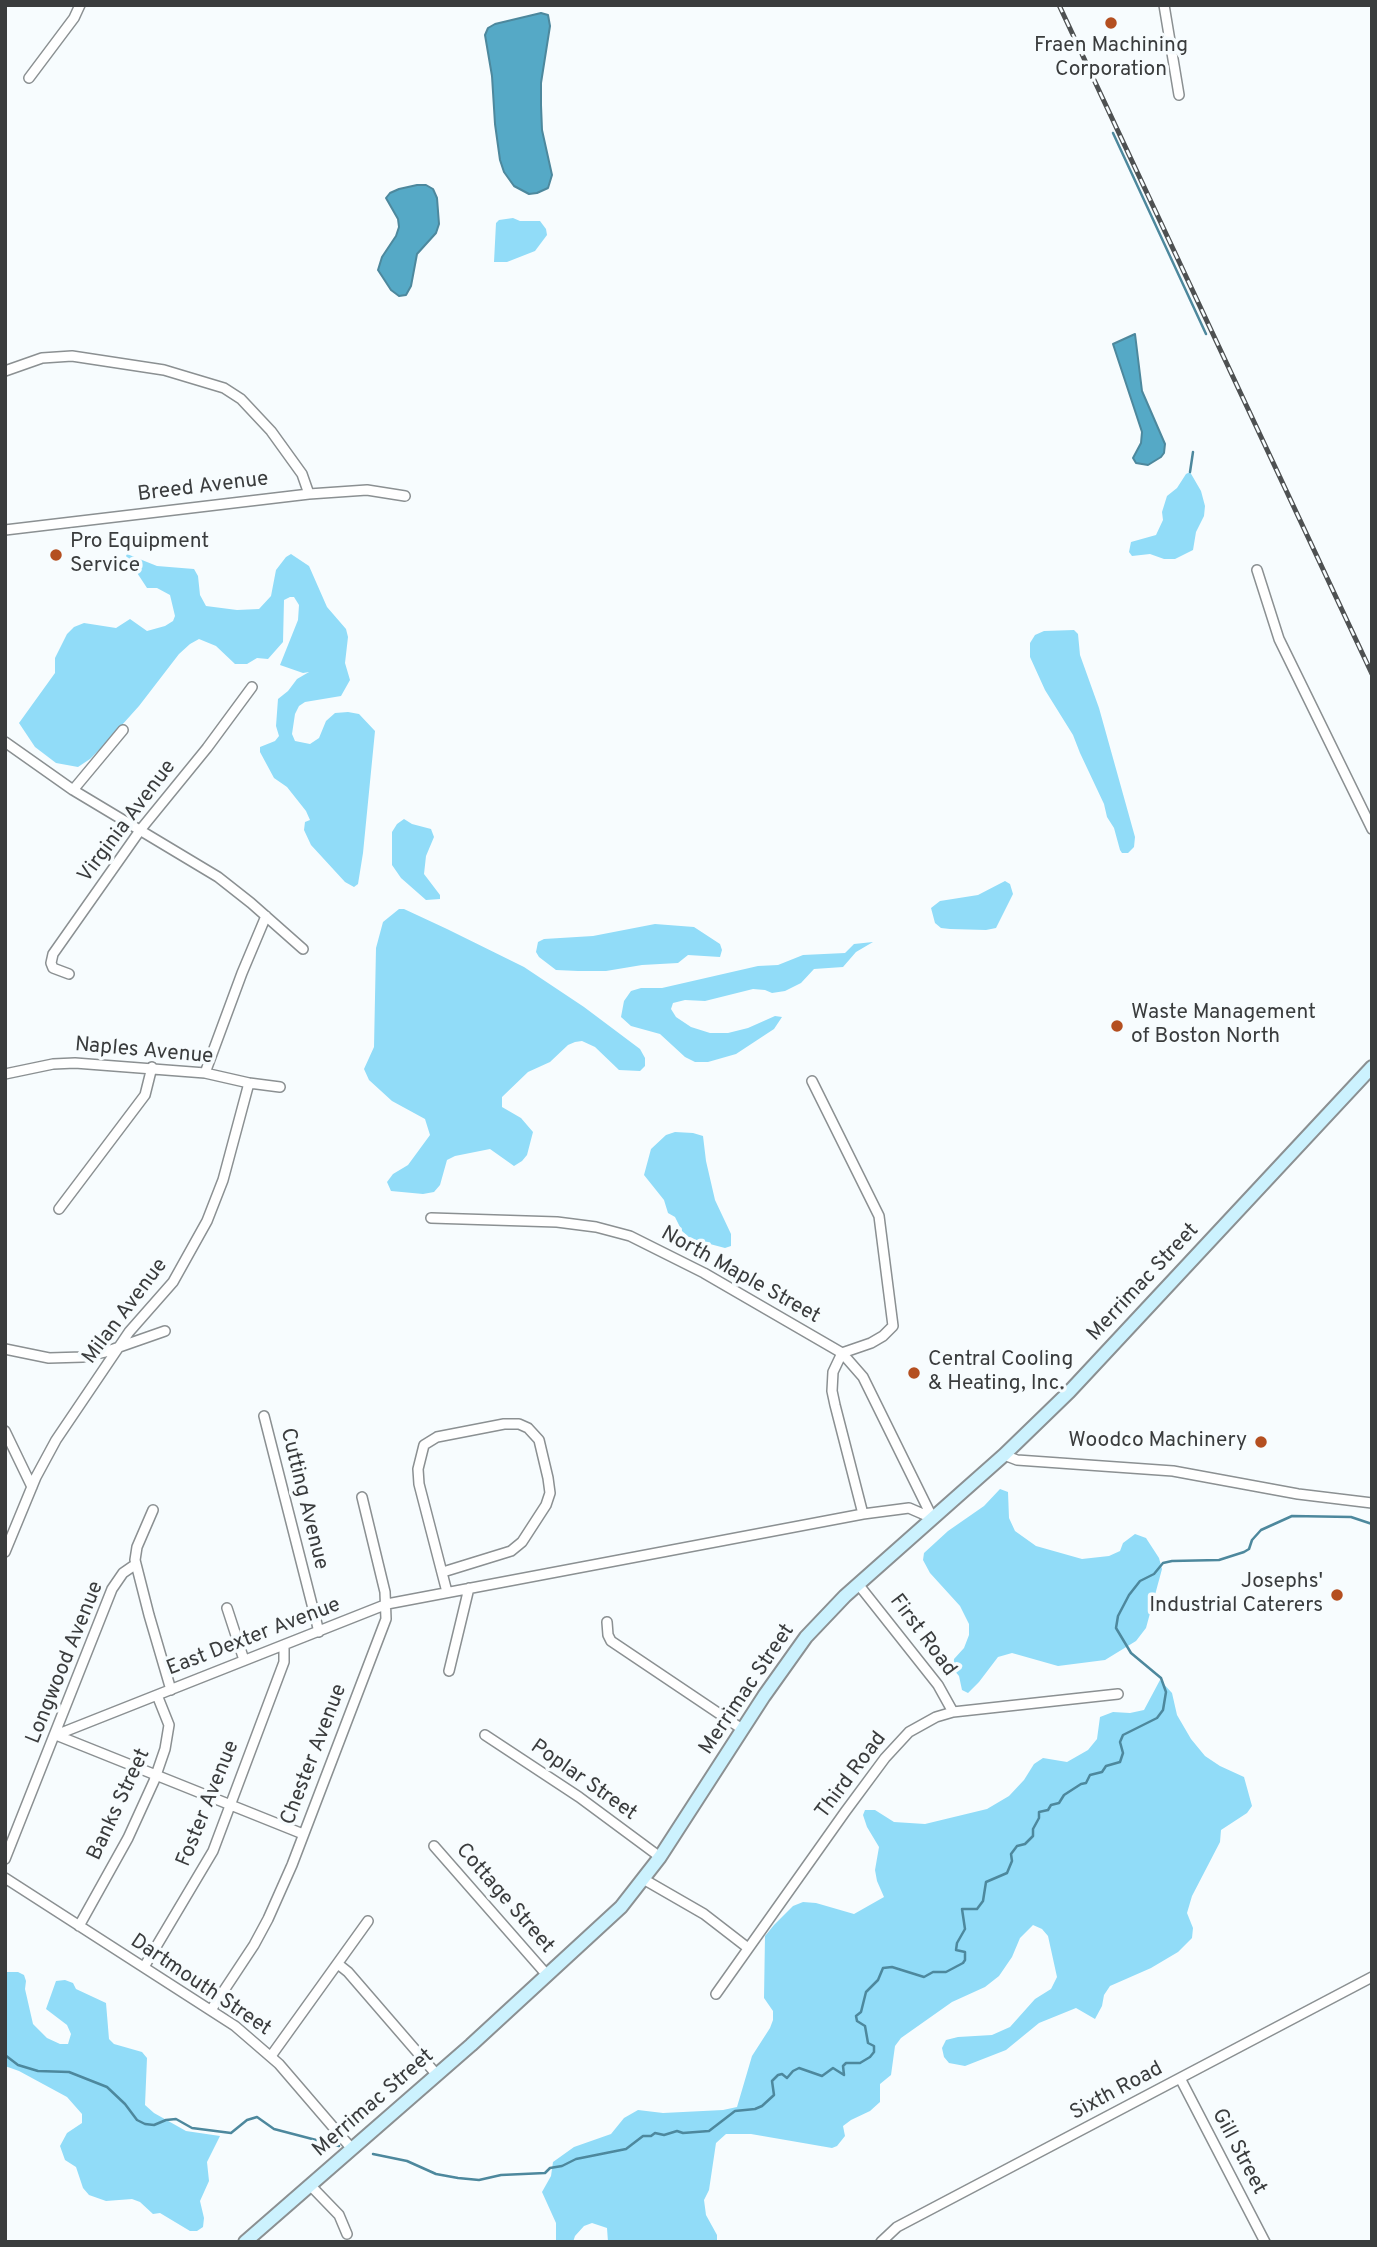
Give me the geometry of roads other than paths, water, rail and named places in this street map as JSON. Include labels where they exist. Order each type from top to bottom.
[{"type":"main road","name":"Merrimac Street","points":[[245,2242],[437,2075],[621,1907],[645,1880],[742,1729],[806,1637],[858,1584],[1004,1455],[1069,1392],[1372,1067]]},
{"type":"street","points":[[29,78],[74,18],[80,5]]},
{"type":"street","points":[[1164,5],[1179,95]]},
{"type":"street","points":[[5,371],[42,358],[72,356],[164,370],[214,384],[234,394],[259,417],[302,474],[309,494]]},
{"type":"street","name":"Breed Avenue","points":[[5,530],[309,494],[367,490],[405,496]]},
{"type":"street","points":[[1257,570],[1279,639],[1372,829]]},
{"type":"street","name":"Virginia Avenue","points":[[69,974],[53,968],[53,954],[141,830],[252,687]]},
{"type":"street","points":[[73,790],[123,730]]},
{"type":"street","points":[[5,742],[73,790],[218,877],[303,949]]},
{"type":"street","points":[[205,1073],[266,916]]},
{"type":"street","name":"Naples Avenue","points":[[5,1074],[64,1063],[152,1067],[205,1073],[280,1087]]},
{"type":"street","points":[[58,1209],[145,1095],[152,1067]]},
{"type":"street","points":[[813,1081],[879,1216],[893,1326],[871,1343],[842,1353],[835,1365],[832,1391],[863,1514],[909,1508],[932,1518]]},
{"type":"street","name":"Milan Avenue","points":[[5,1552],[32,1487],[57,1440],[129,1332],[173,1282],[210,1214],[223,1180],[249,1083]]},
{"type":"street","name":"North Maple Street","points":[[432,1217],[557,1222],[596,1227],[630,1236],[695,1268],[842,1353],[863,1377],[932,1518]]},
{"type":"street","points":[[5,1349],[66,1359],[91,1355],[165,1331]]},
{"type":"street","name":"Cutting Avenue","points":[[264,1416],[319,1632]]},
{"type":"street","points":[[443,1572],[511,1551],[522,1542],[546,1505],[550,1493],[548,1478],[539,1440],[528,1428],[519,1424],[504,1424],[437,1437],[424,1445],[418,1469],[419,1484],[447,1592]]},
{"type":"street","points":[[5,1431],[32,1487]]},
{"type":"street","points":[[1004,1455],[1017,1460],[1173,1471],[1294,1493],[1372,1503]]},
{"type":"street","name":"Chester Avenue","points":[[211,2010],[268,1919],[384,1623],[387,1604],[362,1497]]},
{"type":"street","points":[[153,1510],[136,1550],[136,1563],[171,1690]]},
{"type":"street","name":"East Dexter Avenue","points":[[56,1735],[387,1604],[863,1514]]},
{"type":"street","name":"Longwood Avenue","points":[[5,1859],[112,1589],[122,1573],[136,1563]]},
{"type":"street","name":"First Road","points":[[858,1584],[938,1685],[953,1712]]},
{"type":"street","points":[[449,1671],[468,1588]]},
{"type":"street","points":[[227,1608],[244,1660]]},
{"type":"street","points":[[607,1622],[611,1641],[742,1729]]},
{"type":"street","name":"Foster Avenue","points":[[144,1967],[208,1861],[284,1662],[284,1645]]},
{"type":"street","name":"Third Road","points":[[716,1994],[897,1743],[914,1728],[953,1712],[1118,1694]]},
{"type":"street","name":"Banks Street","points":[[79,1926],[128,1838],[156,1775],[169,1730],[158,1695]]},
{"type":"street","points":[[56,1735],[303,1834]]},
{"type":"street","name":"Poplar Street","points":[[485,1735],[579,1797],[660,1857]]},
{"type":"street","name":"Cottage Street","points":[[434,1846],[547,1975]]},
{"type":"street","name":"Dartmouth Street","points":[[5,1878],[211,2010],[271,2056],[300,2086],[352,2149]]},
{"type":"street","points":[[645,1880],[704,1914],[748,1948]]},
{"type":"street","points":[[271,2056],[368,1922]]},
{"type":"street","points":[[338,1964],[348,1972],[437,2075]]},
{"type":"street","name":"Sixth Road","points":[[881,2242],[897,2227],[1372,1977]]},
{"type":"street","name":"Gill Street","points":[[1180,2078],[1265,2242]]},
{"type":"street","points":[[310,2185],[337,2212],[347,2234]]},
{"type":"waterway","points":[[1113,133],[1206,334]]},
{"type":"waterway","points":[[1190,472],[1193,452]]},
{"type":"waterway","points":[[373,2154],[407,2161],[436,2174],[458,2178],[479,2180],[501,2175],[545,2173],[550,2168],[576,2159],[626,2149],[643,2136],[677,2131],[709,2131],[735,2111],[762,2106],[774,2095],[772,2081],[782,2074],[787,2078],[799,2068],[822,2076],[833,2068],[844,2075],[843,2066],[846,2063],[860,2063],[874,2052],[874,2046],[868,2043],[865,2026],[857,2021],[856,2016],[861,2012],[866,1992],[878,1980],[883,1968],[892,1967],[924,1977],[933,1972],[946,1972],[963,1963],[965,1952],[956,1950],[965,1929],[962,1909],[977,1909],[983,1901],[986,1882],[1007,1873],[1012,1861],[1011,1854],[1017,1846],[1025,1844],[1033,1836],[1039,1812],[1059,1803],[1064,1795],[1086,1783],[1090,1775],[1120,1762],[1123,1753],[1120,1742],[1123,1735],[1157,1718],[1163,1710],[1166,1692],[1161,1678],[1131,1653],[1116,1628],[1118,1616],[1140,1581],[1154,1574],[1163,1563],[1219,1560],[1244,1552],[1249,1549],[1252,1540],[1261,1530],[1292,1516],[1351,1517],[1372,1524]]},
{"type":"waterway","points":[[5,2055],[18,2065],[38,2071],[69,2072],[107,2087],[137,2120],[145,2124],[154,2125],[176,2119],[192,2128],[231,2133],[247,2120],[257,2117],[274,2129],[339,2146]]},
{"type":"railway","points":[[1059,5],[1372,674]]},
{"type":"place","name":"Fraen Machining Corporation","points":[[1111,23]]},
{"type":"place","name":"Pro Equipment Service","points":[[56,555]]},
{"type":"place","name":"Waste Management of Boston North","points":[[1117,1026]]},
{"type":"place","name":"Central Cooling & Heating, Inc.","points":[[914,1373]]},
{"type":"place","name":"Woodco Machinery","points":[[1261,1442]]},
{"type":"place","name":"Josephs' Industrial Caterers","points":[[1337,1595]]}]
